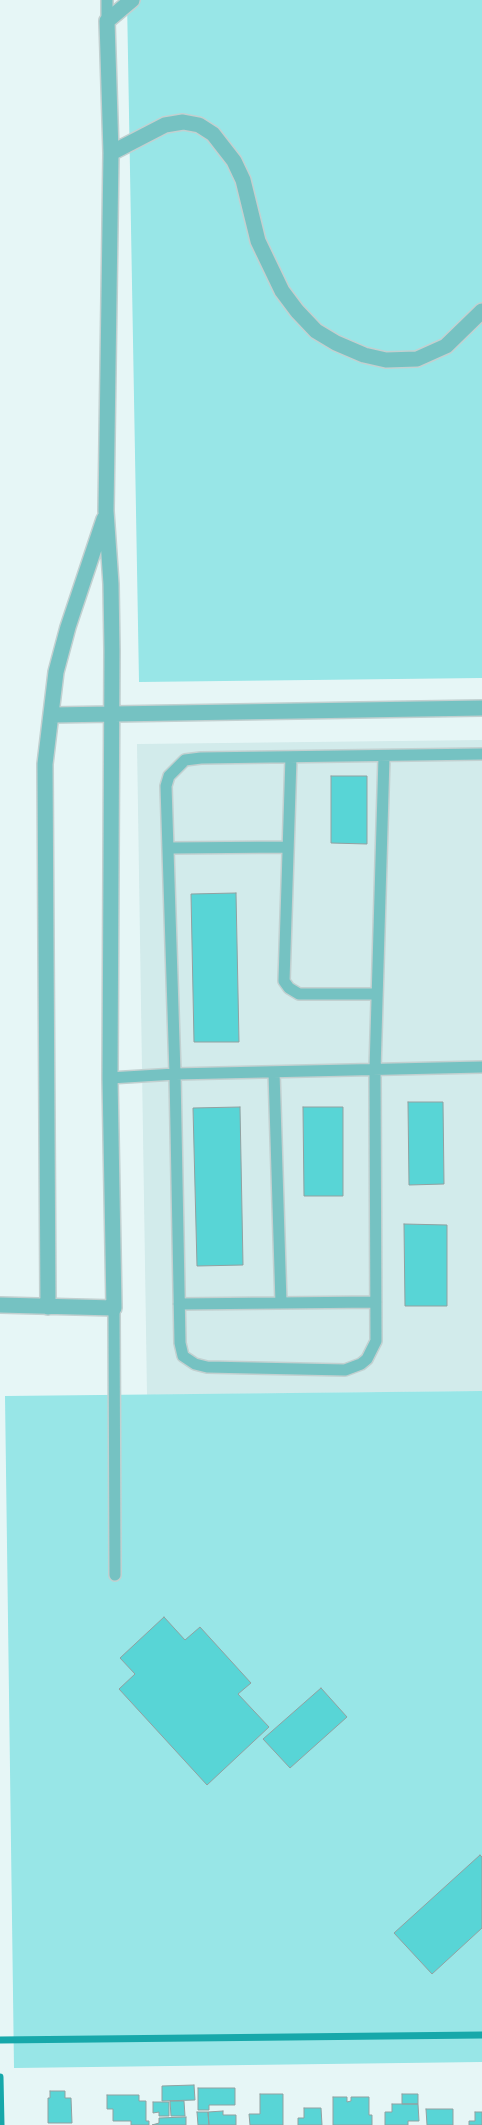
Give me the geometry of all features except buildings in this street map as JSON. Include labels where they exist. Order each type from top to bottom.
[{"type":"street","points":[[0,1305],[114,1308],[110,1078],[111,584],[106,511],[111,153],[107,21],[132,0]]},
{"type":"street","points":[[111,153],[165,125],[182,122],[199,125],[213,134],[229,153],[243,180],[258,241],[282,291],[297,311],[316,331],[336,343],[371,357],[386,360],[416,359],[446,346],[482,311]]},
{"type":"street","points":[[48,1307],[45,764],[56,672],[68,627],[106,511]]},
{"type":"street","points":[[52,716],[482,708]]},
{"type":"lane","points":[[107,0],[107,21]]},
{"type":"lane","points":[[384,757],[375,1070],[376,1341],[372,1351],[361,1364],[345,1370],[206,1366],[195,1364],[183,1356],[181,1350],[166,786],[169,776],[185,760],[200,758],[291,756],[384,757],[482,754]]},
{"type":"lane","points":[[291,756],[284,976],[286,985],[299,994],[377,994]]},
{"type":"lane","points":[[169,848],[288,847]]},
{"type":"lane","points":[[110,1078],[175,1074],[482,1067]]},
{"type":"lane","points":[[274,1072],[281,1303]]},
{"type":"lane","points":[[179,1304],[376,1302]]},
{"type":"lane","points":[[114,1308],[115,1575]]},
{"type":"shaded area","points":[[127,0],[482,0],[482,678],[139,682]]},
{"type":"shaded area","points":[[482,740],[482,1391],[147,1395],[137,744]]},
{"type":"shaded area","points":[[482,1391],[482,2062],[14,2068],[5,1396]]},
{"type":"waterway","points":[[0,2040],[482,2035]]},
{"type":"waterway","points":[[0,2077],[1,2125]]}]
